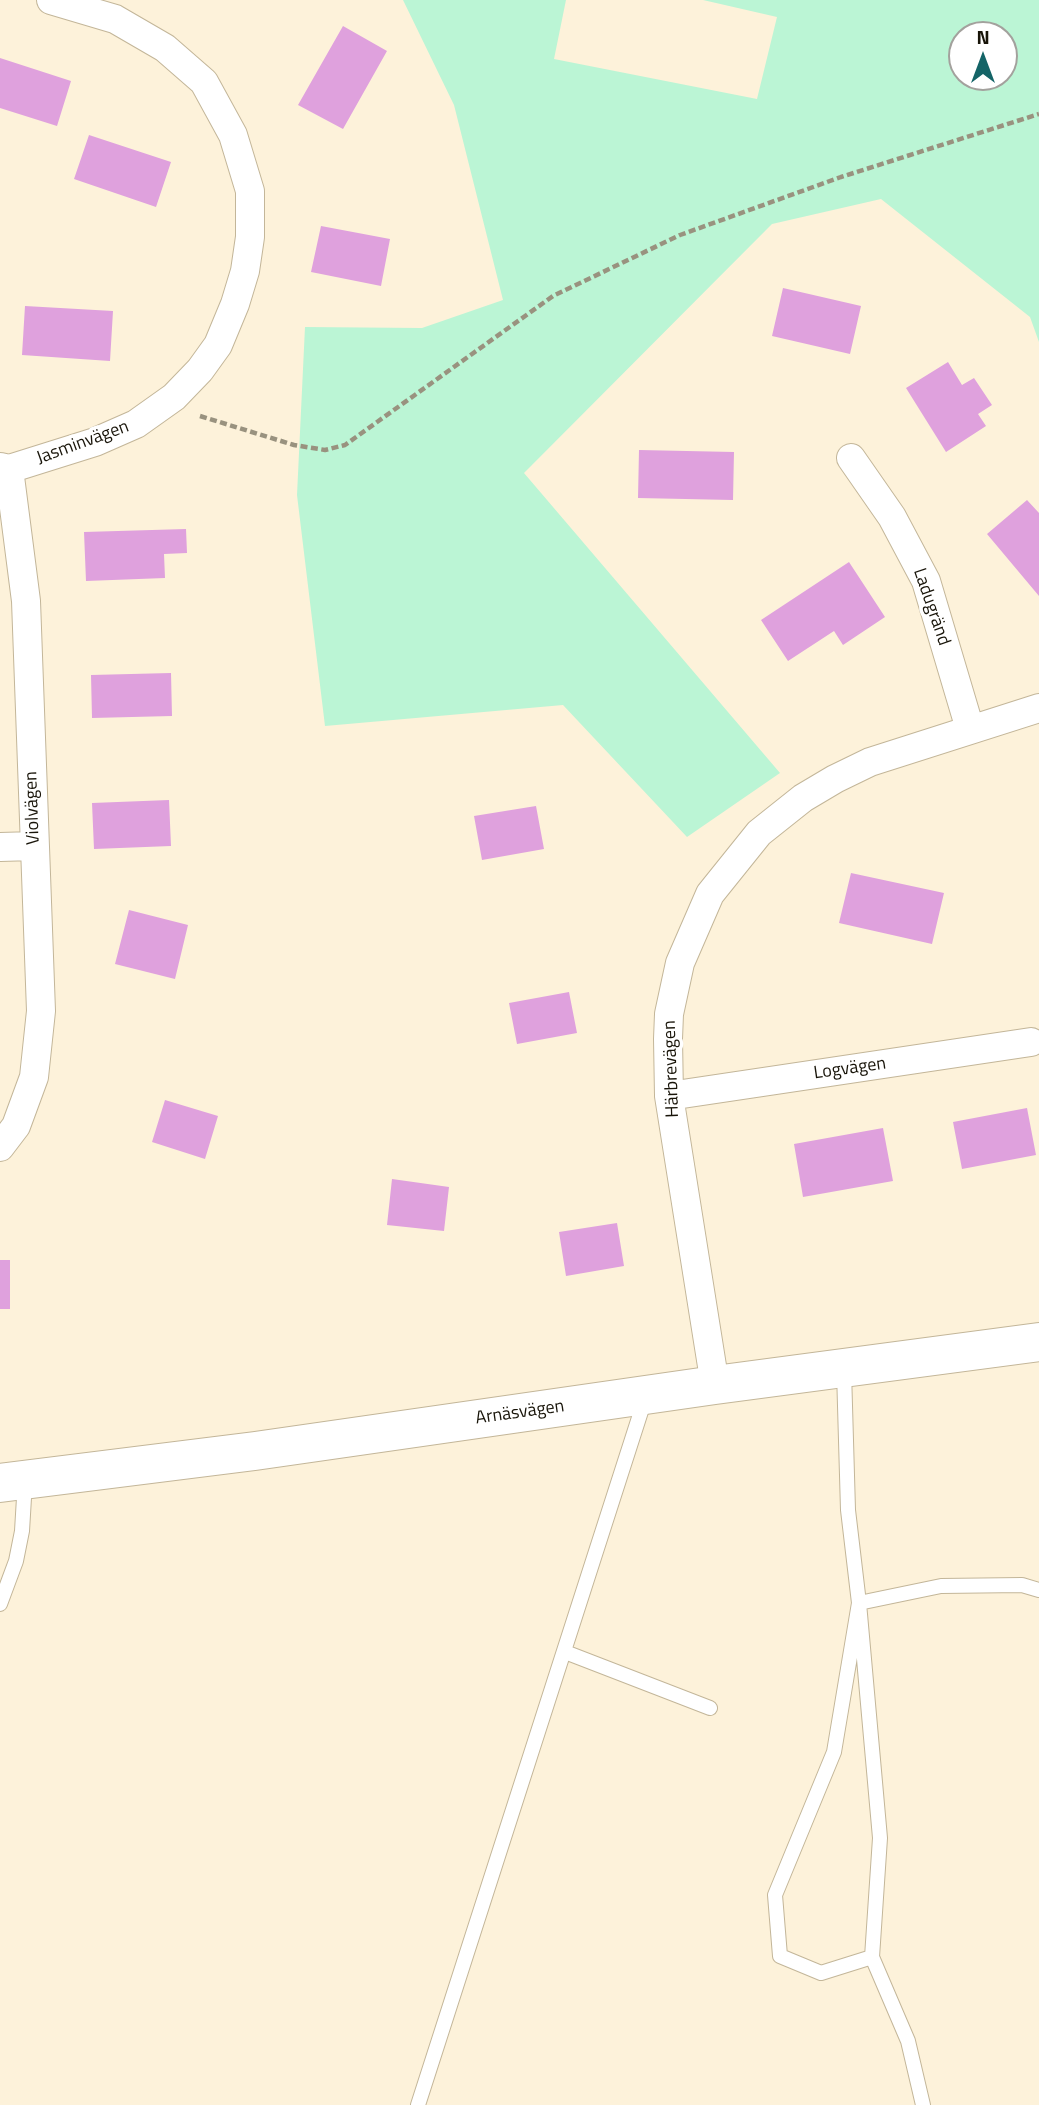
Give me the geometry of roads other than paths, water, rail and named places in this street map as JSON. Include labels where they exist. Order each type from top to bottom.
[{"type":"street","name":"Jasminvägen","points":[[4,468],[95,442],[136,424],[174,397],[200,370],[218,345],[245,271],[250,237],[250,191],[233,135],[204,82],[165,48],[115,19],[51,0]]},
{"type":"street","name":"Ladugränd","points":[[851,458],[892,517],[926,581],[970,729]]},
{"type":"street","name":"Violvägen","points":[[0,1147],[16,1126],[34,1077],[41,1011],[26,601],[4,468]]},
{"type":"street","name":"Härbrevägen","points":[[715,1385],[669,1096],[669,1014],[680,963],[710,894],[759,833],[803,798],[835,779],[870,762],[1039,708]]},
{"type":"street","points":[[0,847],[34,846]]},
{"type":"street","name":"Logvägen","points":[[669,1096],[1031,1042]]},
{"type":"street","name":"Arnäsvägen","points":[[12,1481],[255,1451],[1039,1342]]},
{"type":"lane","points":[[844,1369],[848,1510],[880,1838],[872,1957],[908,2041],[923,2105]]},
{"type":"lane","points":[[418,2105],[646,1395]]},
{"type":"lane","points":[[0,1604],[16,1561],[22,1531],[12,1481]]},
{"type":"lane","points":[[859,1603],[941,1586],[1022,1585],[1039,1590]]},
{"type":"lane","points":[[859,1603],[834,1752],[775,1895],[780,1956],[821,1973],[872,1957]]},
{"type":"lane","points":[[565,1652],[710,1708]]}]
